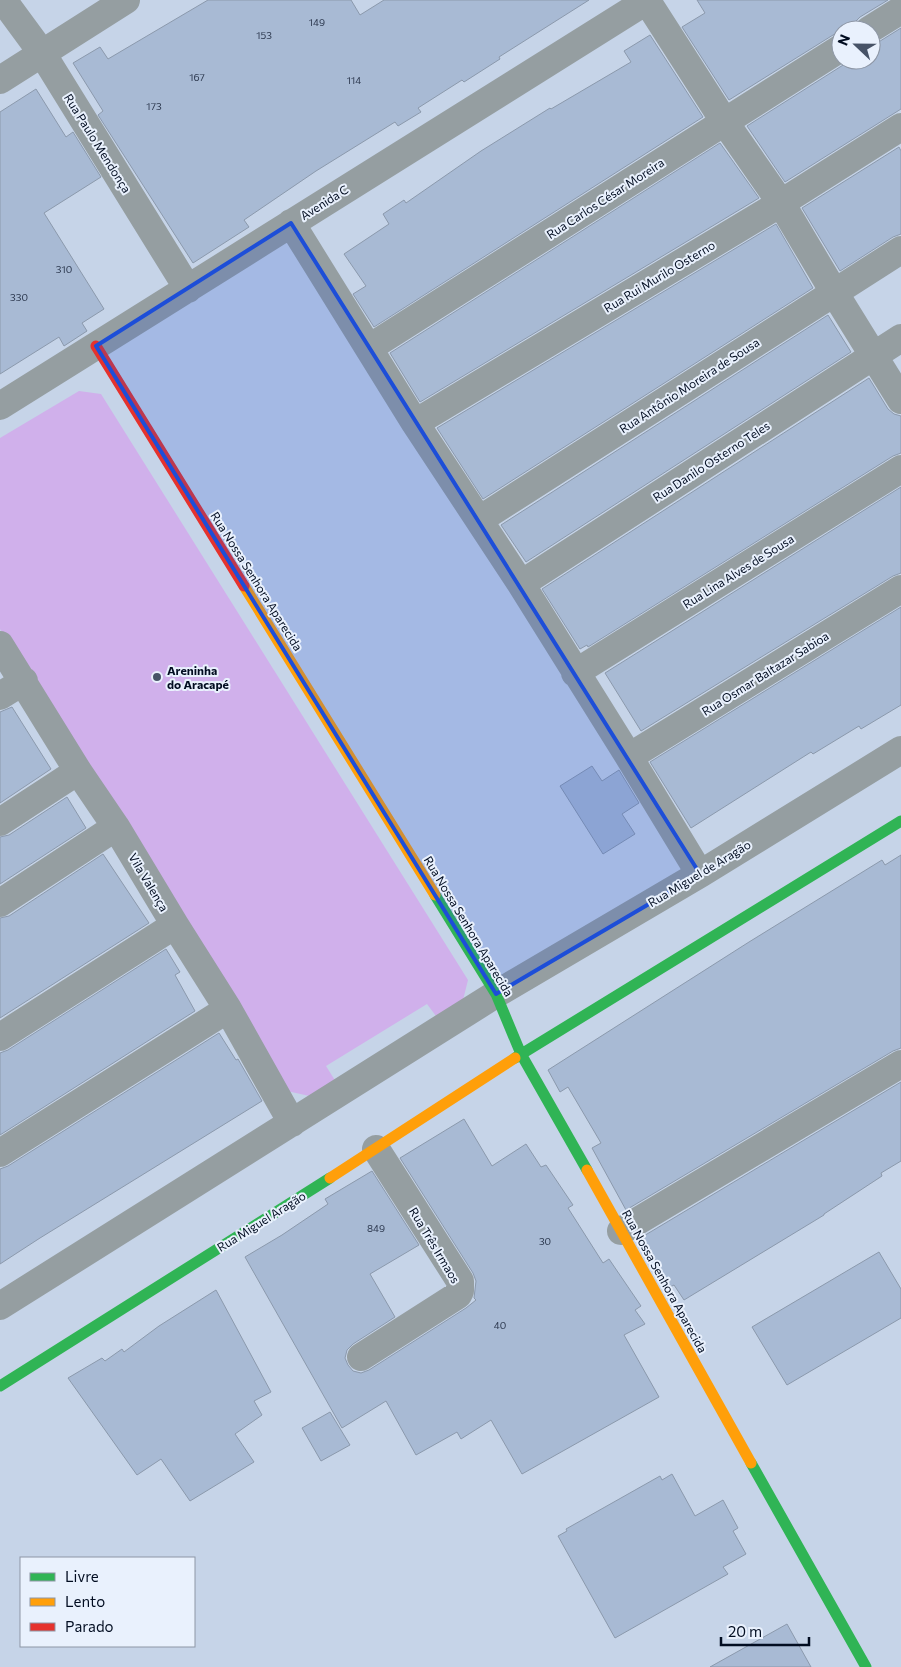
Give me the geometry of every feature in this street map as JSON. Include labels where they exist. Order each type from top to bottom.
[{"type":"street","name":"Rua Paulo Mendonça","points":[[3,0],[42,53],[188,289]]},
{"type":"street","points":[[0,80],[126,0]]},
{"type":"street","points":[[647,0],[724,121],[781,203],[901,400]]},
{"type":"street","name":"Avenida C","points":[[0,406],[647,0]]},
{"type":"street","points":[[881,22],[901,10]]},
{"type":"street","name":"Rua Carlos César Moreira","points":[[369,348],[831,54]]},
{"type":"street","name":"Rua Rui Murilo Osterno","points":[[415,423],[781,203],[901,127]]},
{"type":"street","points":[[291,223],[415,423],[521,584],[700,874]]},
{"type":"street","name":"Rua Antônio Moreira de Sousa","points":[[479,520],[901,250]]},
{"type":"street","name":"Rua Danilo Osterno Teles","points":[[521,584],[901,338]]},
{"type":"street","name":"Rua Nossa Senhora Aparecida","points":[[96,346],[496,994],[521,1054],[866,1667]]},
{"type":"street","name":"Rua Lina Alves de Sousa","points":[[575,673],[901,469]]},
{"type":"street","name":"Rua Osmar Baltazar Sabioa","points":[[629,757],[901,588]]},
{"type":"street","name":"Vila Valença","points":[[0,644],[228,1009],[292,1123]]},
{"type":"street","points":[[0,696],[24,681]]},
{"type":"street","name":"Rua Miguel de Aragão","points":[[496,994],[700,874],[901,750]]},
{"type":"street","points":[[0,822],[78,771]]},
{"type":"street","points":[[521,1054],[901,821]]},
{"type":"street","points":[[0,904],[116,827]]},
{"type":"street","points":[[0,1037],[175,925]]},
{"type":"street","points":[[0,1306],[496,994]]},
{"type":"street","points":[[0,1153],[228,1009]]},
{"type":"street","name":"Rua Miguel Aragão","points":[[0,1386],[376,1149],[521,1054]]},
{"type":"street","points":[[621,1231],[901,1064]]},
{"type":"street","name":"Rua Três Irmaos","points":[[361,1357],[458,1295],[460,1291],[460,1281],[376,1149]]},
{"type":"highlighted area","points":[[291,223],[700,874],[496,994],[96,346]]},
{"type":"shaded area","points":[[79,391],[101,394],[468,980],[462,1004],[436,1016],[427,1004],[326,1066],[336,1082],[314,1097],[287,1091],[0,629],[0,438]]},
{"type":"building","points":[[208,0],[351,0],[360,15],[384,0],[589,0],[499,57],[500,59],[464,82],[462,80],[418,108],[421,112],[398,126],[395,122],[316,171],[244,220],[249,227],[193,263],[98,115],[103,111],[73,63],[100,47],[108,59]]},
{"type":"building","points":[[697,0],[888,0],[857,20],[831,20],[831,36],[729,100],[682,27],[705,13]]},
{"type":"building","points":[[901,28],[901,109],[785,182],[747,126],[835,70],[881,70],[881,40]]},
{"type":"building","points":[[650,35],[703,117],[374,327],[353,294],[366,286],[344,254],[389,224],[383,214],[404,200],[406,203],[481,151],[550,108],[631,62],[624,51]]},
{"type":"building","points":[[36,89],[66,137],[73,132],[101,177],[44,213],[104,309],[82,323],[87,331],[64,346],[59,337],[0,374],[0,112]]},
{"type":"building","points":[[720,143],[759,198],[420,402],[390,353]]},
{"type":"building","points":[[899,147],[901,151],[901,234],[893,237],[840,271],[802,208]]},
{"type":"building","points":[[776,224],[813,288],[483,499],[437,428]]},
{"type":"building","points":[[828,315],[851,352],[526,562],[501,525]]},
{"type":"building","points":[[869,378],[888,409],[894,414],[901,416],[901,453],[893,456],[588,647],[587,645],[580,649],[542,589]]},
{"type":"building","points":[[901,487],[901,573],[893,576],[641,731],[605,673]]},
{"type":"building","points":[[901,607],[901,705],[861,729],[859,726],[813,754],[811,752],[691,828],[650,762]]},
{"type":"building","points":[[12,707],[51,769],[0,803],[0,712]]},
{"type":"building","points":[[592,766],[602,781],[619,770],[639,803],[622,814],[635,834],[603,854],[560,786]]},
{"type":"building","points":[[67,797],[86,828],[0,884],[0,837],[9,835]]},
{"type":"building","points":[[103,854],[149,923],[0,1018],[0,918],[9,916]]},
{"type":"building","points":[[901,855],[901,1048],[626,1210],[592,1148],[601,1143],[568,1087],[560,1092],[548,1070],[882,860],[885,865]]},
{"type":"building","points":[[166,949],[180,972],[175,975],[195,1011],[0,1135],[0,1053],[8,1050]]},
{"type":"building","points":[[219,1033],[236,1060],[238,1059],[262,1101],[0,1264],[0,1169],[8,1166]]},
{"type":"building","points":[[901,1082],[901,1161],[881,1173],[882,1176],[824,1215],[684,1300],[674,1285],[670,1287],[642,1237]]},
{"type":"building","points":[[464,1119],[492,1166],[526,1144],[541,1167],[546,1165],[573,1205],[568,1208],[603,1263],[609,1259],[641,1306],[635,1310],[645,1324],[624,1335],[659,1397],[522,1474],[491,1420],[461,1439],[457,1432],[416,1455],[386,1401],[342,1428],[245,1257],[328,1204],[325,1199],[372,1171],[419,1245],[370,1274],[395,1317],[353,1344],[347,1350],[345,1358],[353,1371],[361,1373],[369,1370],[476,1300],[474,1298],[476,1281],[473,1273],[400,1158]]},
{"type":"building","points":[[879,1252],[901,1289],[901,1318],[787,1385],[752,1327]]},
{"type":"building","points":[[216,1290],[271,1392],[254,1401],[262,1415],[235,1434],[254,1462],[190,1501],[161,1459],[137,1475],[68,1378],[102,1358],[105,1361],[122,1349],[124,1352],[159,1326]]},
{"type":"building","points":[[330,1412],[350,1445],[321,1461],[302,1428]]},
{"type":"building","points":[[672,1474],[695,1516],[723,1500],[738,1528],[733,1531],[746,1554],[723,1567],[728,1574],[615,1638],[558,1536],[567,1531],[566,1529],[660,1476],[662,1480]]},
{"type":"building","points":[[787,1624],[811,1667],[710,1667]]},
{"type":"traffic: fast","points":[[515,1058],[901,821]]},
{"type":"traffic: fast","points":[[435,895],[496,994],[521,1054],[587,1170]]},
{"type":"traffic: fast","points":[[0,1386],[330,1178]]},
{"type":"traffic: fast","points":[[751,1463],[866,1667]]},
{"type":"traffic: slow","points":[[244,586],[435,895]]},
{"type":"traffic: slow","points":[[330,1178],[515,1058]]},
{"type":"traffic: slow","points":[[587,1170],[751,1463]]},
{"type":"traffic: jam","points":[[96,346],[244,586]]},
{"type":"place","name":"Areninha do Aracapé","points":[[157,677]]}]
